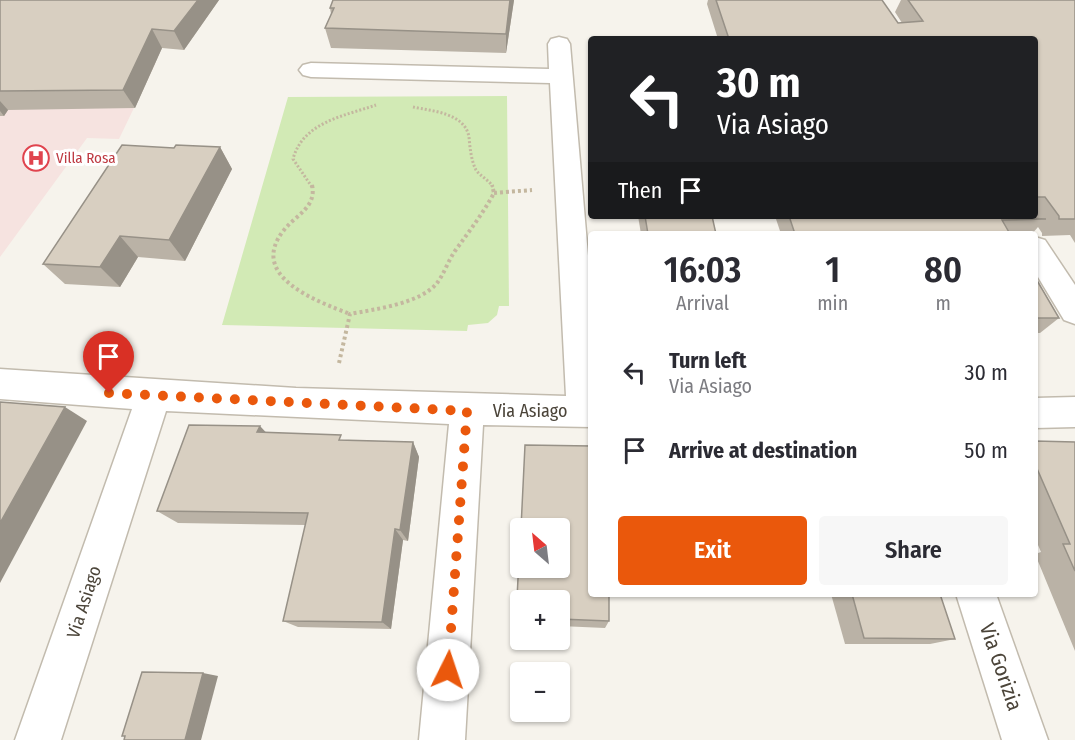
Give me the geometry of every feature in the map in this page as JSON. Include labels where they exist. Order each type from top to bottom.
[{"type":"street","name":"Via Asiago","points":[[0,384],[153,397],[467,411],[587,412],[559,44]]},
{"type":"street","points":[[311,70],[561,76]]},
{"type":"street","points":[[1038,253],[1075,311]]},
{"type":"street","name":"Via Asiago","points":[[38,740],[153,397]]},
{"type":"street","points":[[442,740],[467,411]]},
{"type":"street","points":[[1038,412],[1075,412]]},
{"type":"street","name":"Via Gorizia","points":[[977,597],[1025,740]]},
{"type":"path","points":[[384,104],[322,126],[307,133],[297,143],[293,159],[312,183],[314,194],[310,204],[275,240],[273,255],[275,268],[293,287],[350,314],[400,303],[420,295],[436,284],[454,252],[478,222],[494,193],[492,184],[477,171],[472,159],[468,132],[461,122],[449,115],[410,106]]},
{"type":"path","points":[[329,405],[350,314]]},
{"type":"shaded area","name":"Villa Rosa","points":[[0,45],[156,62],[119,139],[87,138],[0,257]]},
{"type":"green space","points":[[507,96],[509,306],[499,306],[497,315],[488,323],[468,325],[467,331],[222,325],[288,97]]},
{"type":"building","points":[[0,0],[198,0],[174,31],[152,29],[123,90],[0,91]]},
{"type":"building","points":[[333,0],[510,0],[506,34],[325,28],[334,8],[330,8]]},
{"type":"building","points":[[716,0],[882,0],[898,23],[923,21],[908,0],[1075,0],[1075,219],[1059,219],[1045,197],[1038,197],[1038,36],[728,36]]},
{"type":"building","points":[[122,145],[174,148],[176,145],[220,147],[169,240],[120,236],[100,267],[43,264]]},
{"type":"building","points":[[646,219],[713,219],[715,231],[648,231]]},
{"type":"building","points":[[790,219],[1046,219],[1002,220],[1008,231],[794,231]]},
{"type":"building","points":[[1038,282],[1059,318],[1038,318]]},
{"type":"building","points":[[0,402],[65,407],[0,523]]},
{"type":"building","points":[[189,425],[260,426],[257,432],[341,435],[339,440],[413,442],[400,530],[395,529],[382,622],[283,621],[308,513],[157,511]]},
{"type":"building","points":[[1038,441],[1075,442],[1075,571],[1063,544],[1070,544],[1038,471]]},
{"type":"building","points":[[525,445],[588,446],[588,597],[609,597],[609,621],[570,619],[570,590],[517,590],[518,578],[570,578],[570,518],[521,518]]},
{"type":"building","points":[[853,597],[941,597],[955,639],[864,638]]},
{"type":"building","points":[[142,672],[203,673],[185,740],[124,740],[125,736],[122,736]]},
{"type":"place","name":"Villa Rosa","points":[[36,158]]},
{"type":"route","points":[[109,393],[467,411],[448,670]]}]
